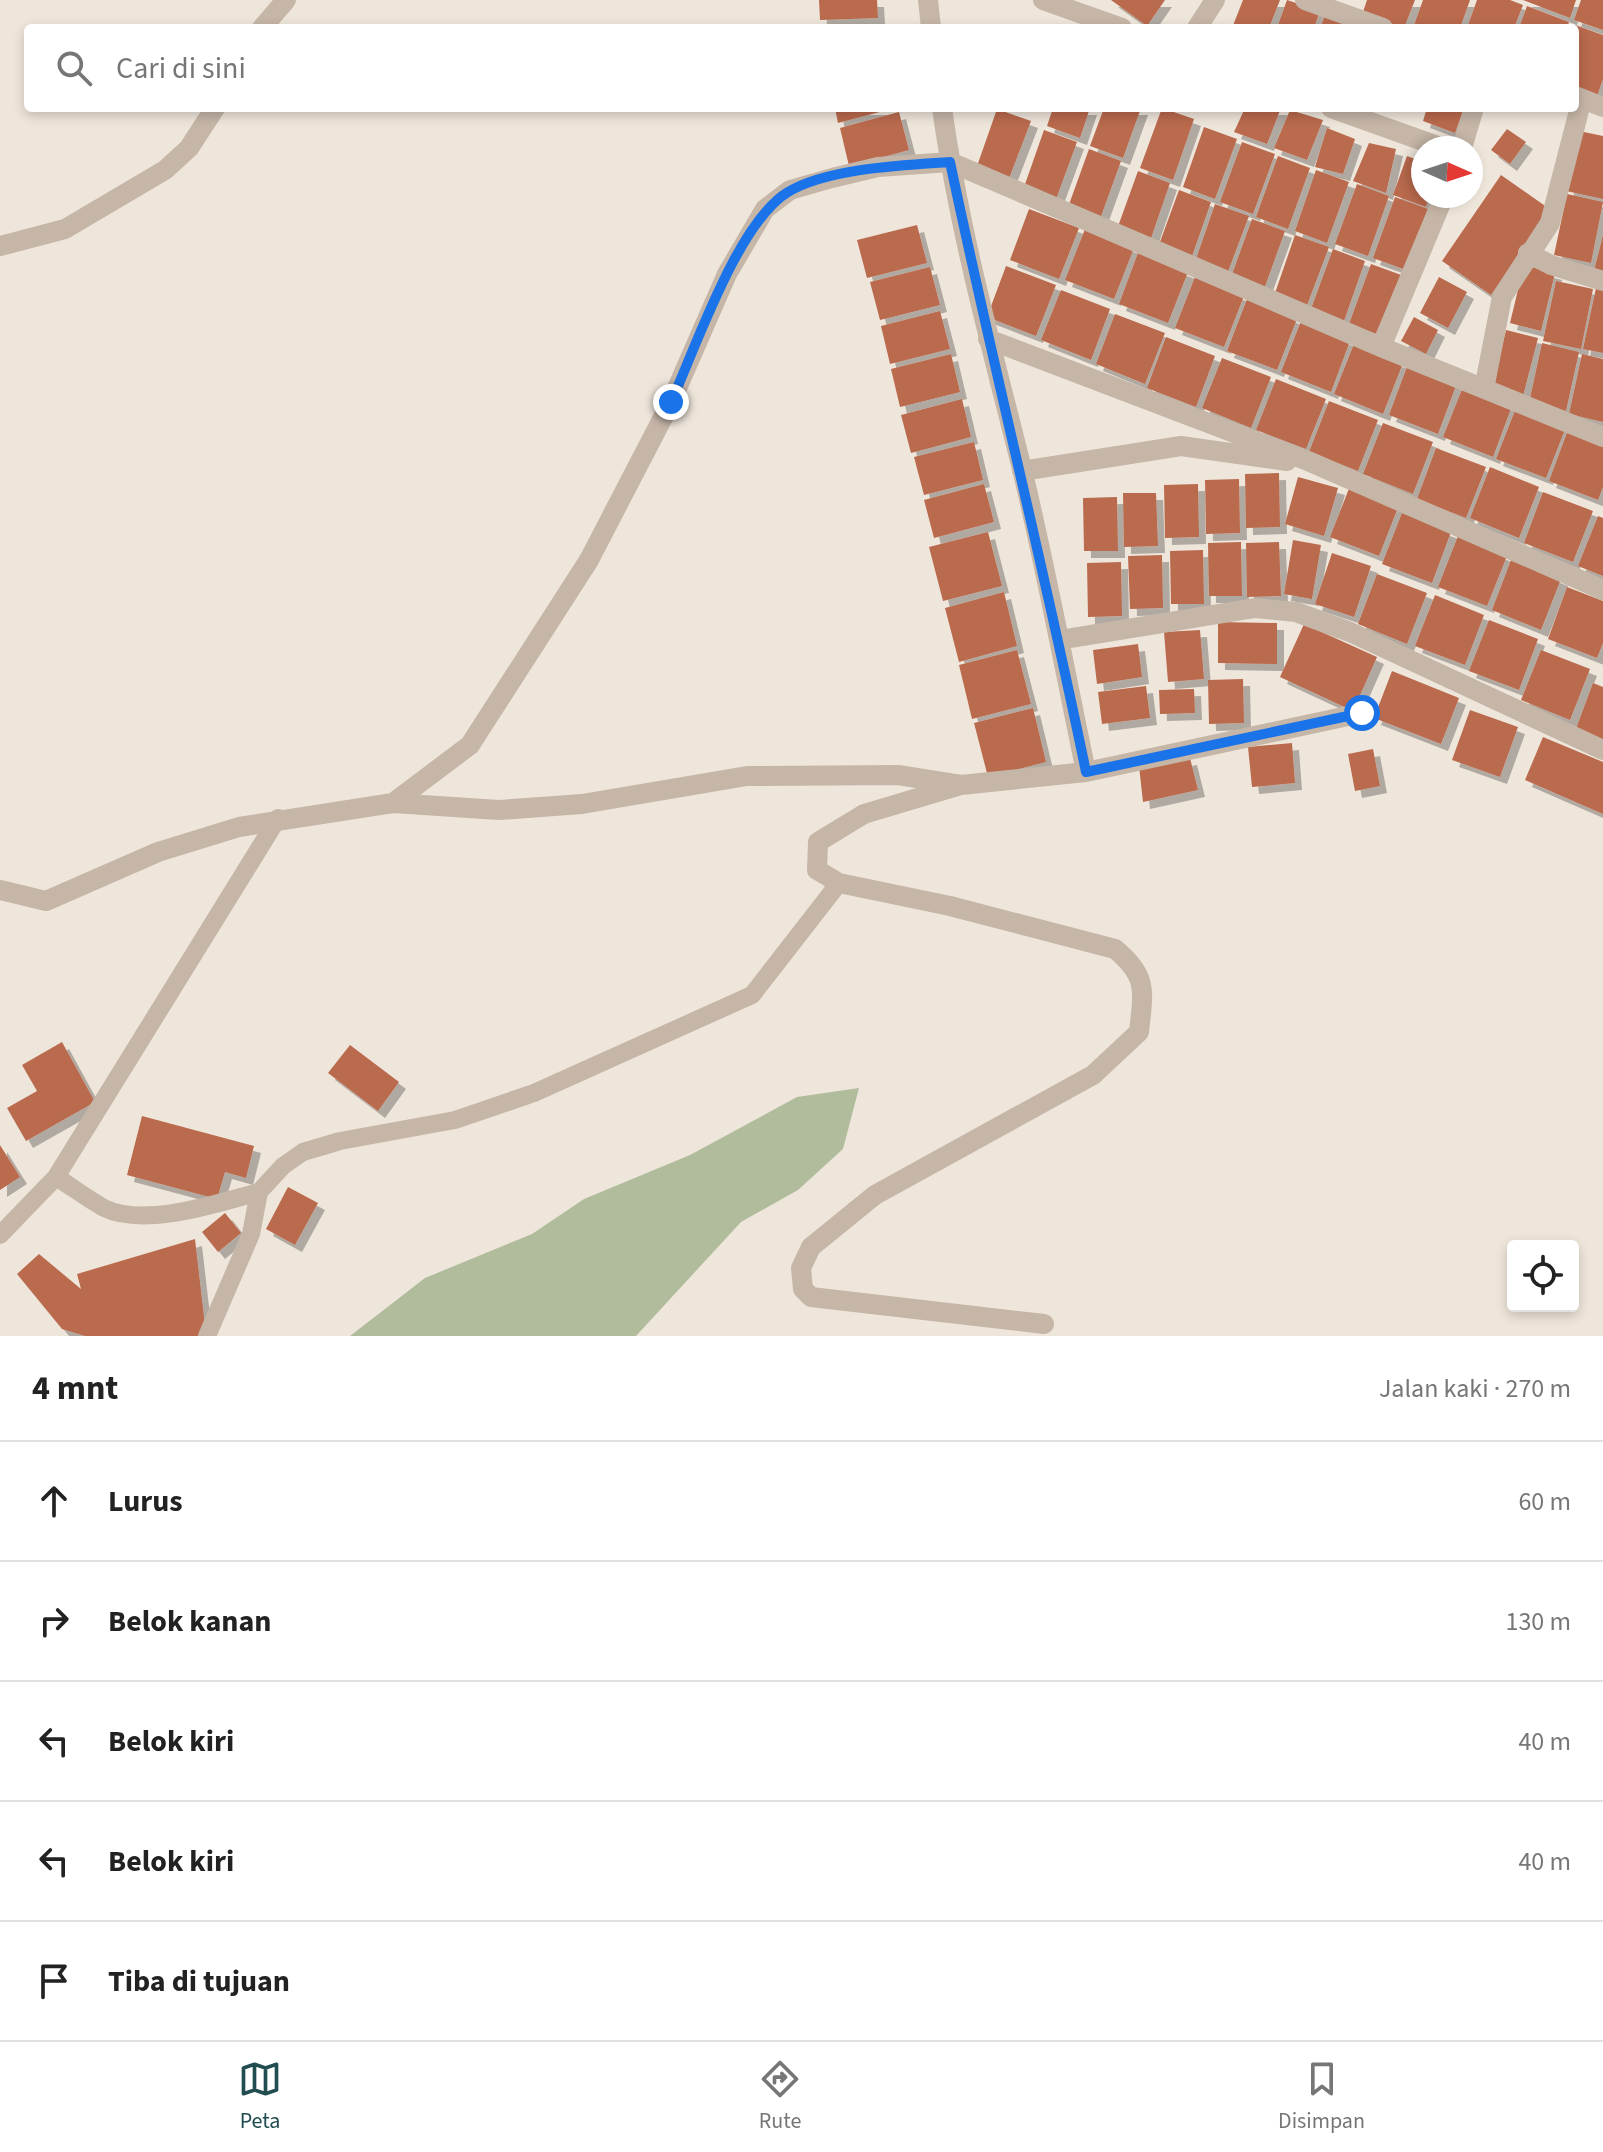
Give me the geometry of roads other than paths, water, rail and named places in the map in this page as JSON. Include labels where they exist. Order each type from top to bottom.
[{"type":"street","points":[[265,24],[286,0]]},
{"type":"street","points":[[928,0],[931,24]]},
{"type":"street","points":[[1043,0],[1111,24]]},
{"type":"street","points":[[1200,24],[1215,0]]},
{"type":"street","points":[[1305,0],[1372,24]]},
{"type":"street","points":[[1579,97],[1603,107]]},
{"type":"street","points":[[0,246],[65,229],[165,170],[189,148],[212,112]]},
{"type":"street","points":[[943,112],[950,162],[988,339],[1022,471],[1086,772]]},
{"type":"street","points":[[1342,112],[1411,137]]},
{"type":"street","points":[[1466,136],[1473,112]]},
{"type":"street","points":[[1484,389],[1502,297],[1550,223],[1576,112]]},
{"type":"street","points":[[393,803],[470,745],[589,560],[671,402],[727,274],[765,209],[790,190],[878,167],[950,162],[1381,347],[1603,437]]},
{"type":"street","points":[[1381,347],[1439,208]]},
{"type":"street","points":[[1528,253],[1551,265],[1603,281]]},
{"type":"street","points":[[988,339],[1308,461],[1603,590]]},
{"type":"street","points":[[1022,471],[1181,446],[1308,461]]},
{"type":"street","points":[[1059,640],[1255,608],[1296,612],[1350,632],[1603,750]]},
{"type":"street","points":[[1044,1324],[811,1297],[803,1289],[801,1268],[811,1247],[875,1195],[1104,1068],[1139,1032],[1144,986],[1134,964],[1115,949],[950,906],[839,883],[817,870],[818,842],[864,814],[961,785],[1086,772],[1362,713]]},
{"type":"street","points":[[0,890],[46,901],[158,852],[278,818],[393,803],[499,810],[582,804],[747,776],[898,775],[961,785]]},
{"type":"lane","points":[[0,1235],[56,1177],[278,818]]},
{"type":"lane","points":[[207,1336],[251,1234],[259,1192],[283,1166],[303,1152],[340,1141],[455,1120],[534,1093],[752,995],[839,883]]},
{"type":"lane","points":[[56,1177],[107,1209],[148,1215],[200,1208],[259,1192]]}]
